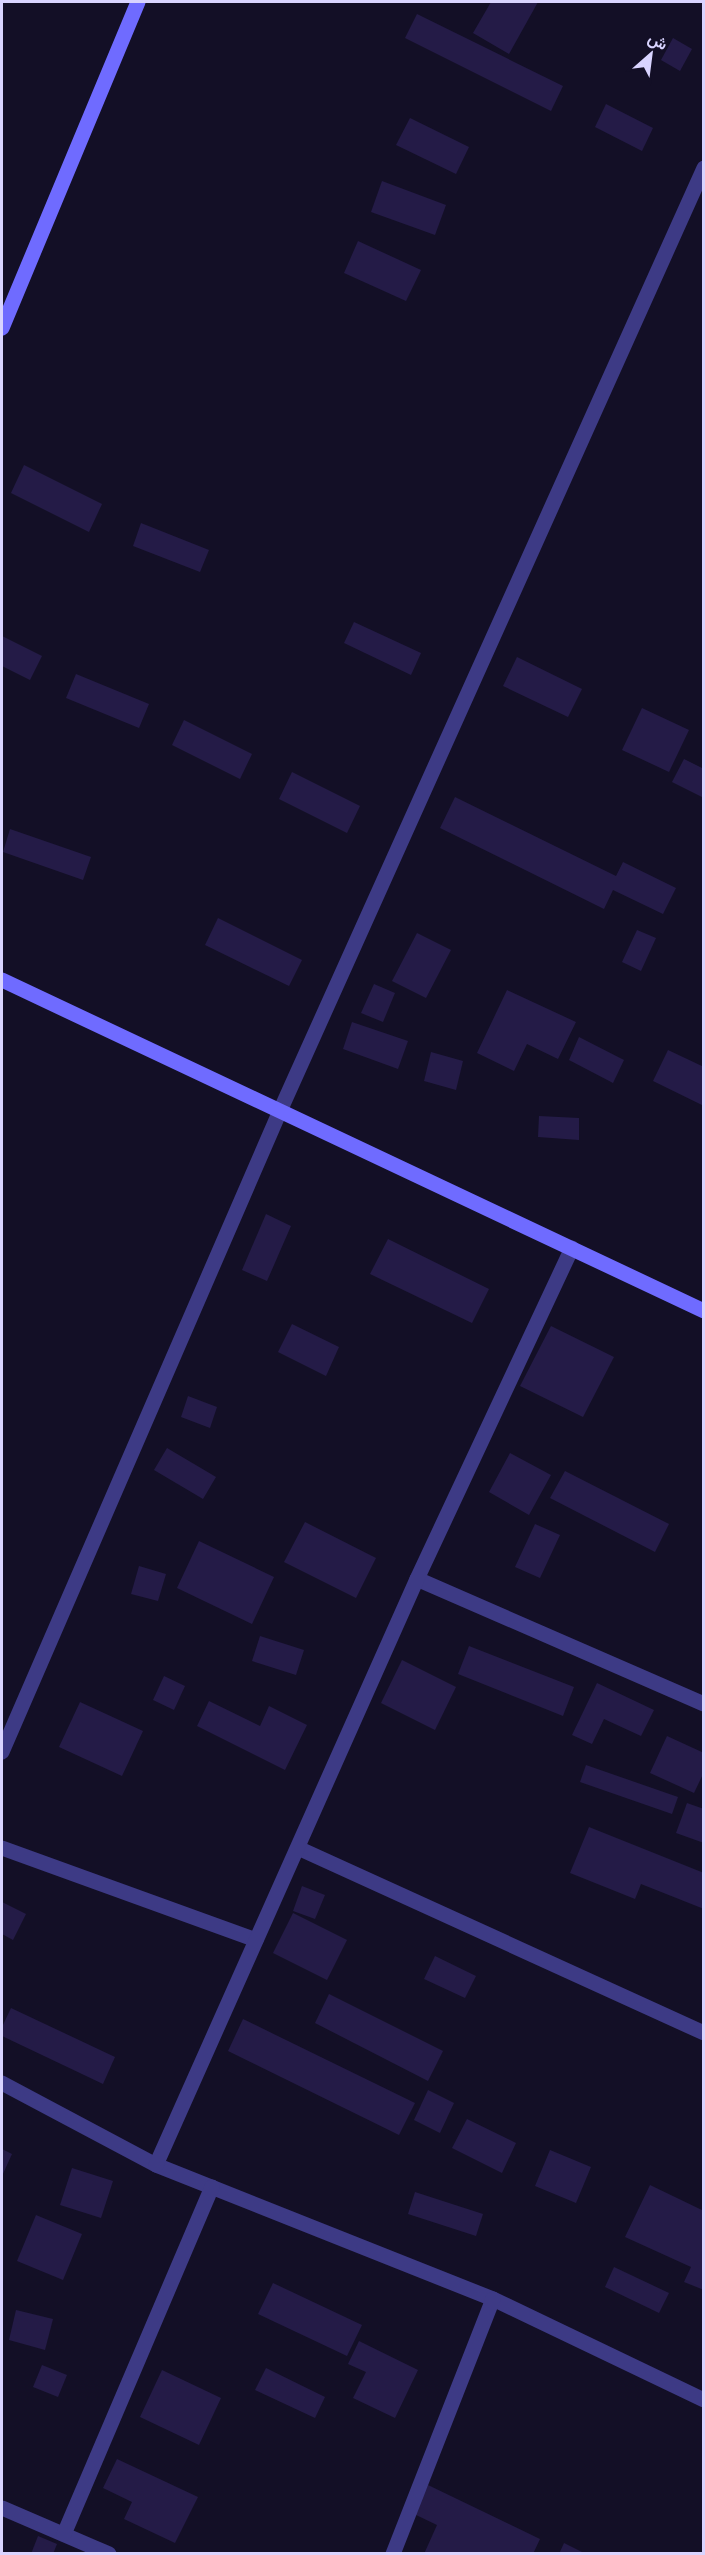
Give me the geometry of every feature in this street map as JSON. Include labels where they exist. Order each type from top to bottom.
[{"type":"street","points":[[2,328],[138,2]]},
{"type":"street","points":[[2,1752],[280,1111],[704,168]]},
{"type":"street","points":[[2,980],[704,1311]]},
{"type":"street","points":[[156,2165],[417,1579],[572,1248]]},
{"type":"street","points":[[417,1579],[704,1704]]},
{"type":"street","points":[[2,1848],[256,1940]]},
{"type":"street","points":[[298,1848],[704,2033]]},
{"type":"street","points":[[2,2083],[156,2165],[494,2299],[704,2400]]},
{"type":"street","points":[[64,2534],[212,2187]]},
{"type":"street","points":[[393,2553],[494,2299]]},
{"type":"street","points":[[2,2508],[109,2553]]},
{"type":"building","points":[[491,2],[538,2],[509,54],[473,33]]},
{"type":"building","points":[[417,14],[563,86],[551,111],[405,38]]},
{"type":"building","points":[[673,38],[692,49],[680,71],[661,60]]},
{"type":"building","points":[[606,104],[653,128],[642,151],[595,127]]},
{"type":"building","points":[[410,118],[469,147],[456,174],[396,145]]},
{"type":"building","points":[[382,181],[446,205],[435,235],[371,212]]},
{"type":"building","points":[[358,241],[421,270],[406,301],[344,273]]},
{"type":"building","points":[[24,465],[102,504],[89,532],[11,493]]},
{"type":"building","points":[[141,523],[209,550],[200,572],[133,546]]},
{"type":"building","points":[[354,622],[421,653],[411,675],[344,643]]},
{"type":"building","points":[[2,636],[42,656],[30,680],[2,666]]},
{"type":"building","points":[[517,657],[582,689],[568,717],[503,686]]},
{"type":"building","points":[[76,674],[149,704],[139,728],[66,698]]},
{"type":"building","points":[[642,708],[689,730],[669,772],[622,750]]},
{"type":"building","points":[[184,720],[252,754],[240,779],[172,745]]},
{"type":"building","points":[[684,759],[704,769],[704,798],[672,782]]},
{"type":"building","points":[[292,772],[360,806],[347,833],[279,799]]},
{"type":"building","points":[[455,797],[616,876],[623,862],[676,888],[663,914],[613,890],[604,909],[440,828]]},
{"type":"building","points":[[10,829],[91,857],[83,880],[3,852]]},
{"type":"building","points":[[218,918],[302,960],[289,986],[205,945]]},
{"type":"building","points":[[637,930],[656,938],[641,971],[622,962]]},
{"type":"building","points":[[417,933],[451,950],[426,998],[392,981]]},
{"type":"building","points":[[374,984],[395,993],[383,1022],[361,1013]]},
{"type":"building","points":[[507,990],[576,1022],[558,1059],[527,1044],[514,1071],[477,1053]]},
{"type":"building","points":[[352,1022],[408,1041],[398,1069],[343,1049]]},
{"type":"building","points":[[579,1037],[624,1060],[613,1083],[569,1060]]},
{"type":"building","points":[[668,1050],[704,1067],[704,1106],[653,1081]]},
{"type":"building","points":[[431,1052],[463,1061],[456,1090],[424,1081]]},
{"type":"building","points":[[539,1116],[579,1118],[579,1140],[538,1137]]},
{"type":"building","points":[[266,1214],[291,1226],[267,1281],[242,1270]]},
{"type":"building","points":[[388,1239],[489,1289],[472,1323],[370,1274]]},
{"type":"building","points":[[292,1324],[339,1347],[326,1376],[278,1352]]},
{"type":"building","points":[[551,1326],[614,1357],[583,1417],[520,1386]]},
{"type":"building","points":[[188,1396],[217,1407],[210,1428],[181,1417]]},
{"type":"building","points":[[167,1448],[216,1477],[203,1499],[154,1470]]},
{"type":"building","points":[[510,1453],[551,1475],[529,1515],[489,1492]]},
{"type":"building","points":[[565,1471],[669,1524],[655,1552],[550,1498]]},
{"type":"building","points":[[305,1522],[376,1558],[356,1598],[284,1562]]},
{"type":"building","points":[[535,1524],[560,1535],[540,1578],[515,1567]]},
{"type":"building","points":[[199,1541],[274,1577],[252,1624],[177,1588]]},
{"type":"building","points":[[139,1566],[166,1574],[158,1601],[131,1594]]},
{"type":"building","points":[[260,1636],[304,1650],[296,1675],[252,1661]]},
{"type":"building","points":[[469,1646],[574,1687],[563,1716],[458,1674]]},
{"type":"building","points":[[402,1660],[456,1687],[435,1730],[381,1703]]},
{"type":"building","points":[[164,1676],[185,1686],[174,1710],[153,1700]]},
{"type":"building","points":[[597,1683],[654,1710],[641,1736],[604,1719],[592,1744],[572,1735]]},
{"type":"building","points":[[209,1701],[260,1726],[269,1706],[307,1725],[285,1770],[197,1726]]},
{"type":"building","points":[[80,1702],[143,1731],[122,1776],[59,1747]]},
{"type":"building","points":[[667,1736],[704,1753],[704,1772],[694,1793],[650,1773]]},
{"type":"building","points":[[586,1765],[678,1797],[672,1814],[580,1782]]},
{"type":"building","points":[[687,1803],[704,1809],[704,1843],[676,1833]]},
{"type":"building","points":[[589,1827],[704,1873],[704,1909],[641,1884],[635,1899],[570,1873]]},
{"type":"building","points":[[302,1886],[325,1895],[315,1919],[293,1911]]},
{"type":"building","points":[[2,1902],[26,1914],[13,1940],[2,1934]]},
{"type":"building","points":[[293,1913],[347,1940],[327,1980],[273,1953]]},
{"type":"building","points":[[435,1956],[476,1976],[465,1998],[424,1979]]},
{"type":"building","points":[[329,1994],[443,2051],[428,2081],[315,2023]]},
{"type":"building","points":[[11,2008],[115,2057],[103,2084],[2,2036],[2,2027]]},
{"type":"building","points":[[243,2019],[415,2103],[399,2135],[228,2051]]},
{"type":"building","points":[[428,2090],[454,2103],[440,2133],[414,2120]]},
{"type":"building","points":[[467,2119],[516,2143],[502,2173],[452,2148]]},
{"type":"building","points":[[2,2149],[12,2154],[2,2176]]},
{"type":"building","points":[[550,2150],[591,2167],[576,2203],[535,2186]]},
{"type":"building","points":[[72,2168],[113,2181],[101,2218],[60,2205]]},
{"type":"building","points":[[650,2185],[704,2211],[704,2290],[684,2282],[691,2267],[625,2237]]},
{"type":"building","points":[[415,2192],[483,2214],[476,2236],[408,2214]]},
{"type":"building","points":[[36,2215],[82,2234],[63,2280],[17,2261]]},
{"type":"building","points":[[614,2267],[669,2293],[659,2313],[605,2287]]},
{"type":"building","points":[[273,2283],[362,2325],[347,2356],[258,2314]]},
{"type":"building","points":[[16,2310],[53,2319],[45,2350],[9,2340]]},
{"type":"building","points":[[359,2341],[418,2370],[395,2418],[353,2398],[366,2372],[348,2364]]},
{"type":"building","points":[[42,2365],[67,2375],[58,2397],[33,2387]]},
{"type":"building","points":[[266,2368],[325,2397],[315,2418],[255,2390]]},
{"type":"building","points":[[162,2370],[221,2398],[199,2445],[140,2417]]},
{"type":"building","points":[[117,2459],[198,2497],[175,2543],[124,2519],[132,2502],[103,2488]]},
{"type":"building","points":[[428,2485],[540,2539],[533,2554],[424,2554],[437,2525],[414,2514]]},
{"type":"building","points":[[38,2536],[57,2544],[53,2554],[31,2554]]},
{"type":"building","points":[[564,2543],[586,2554],[559,2554]]}]
